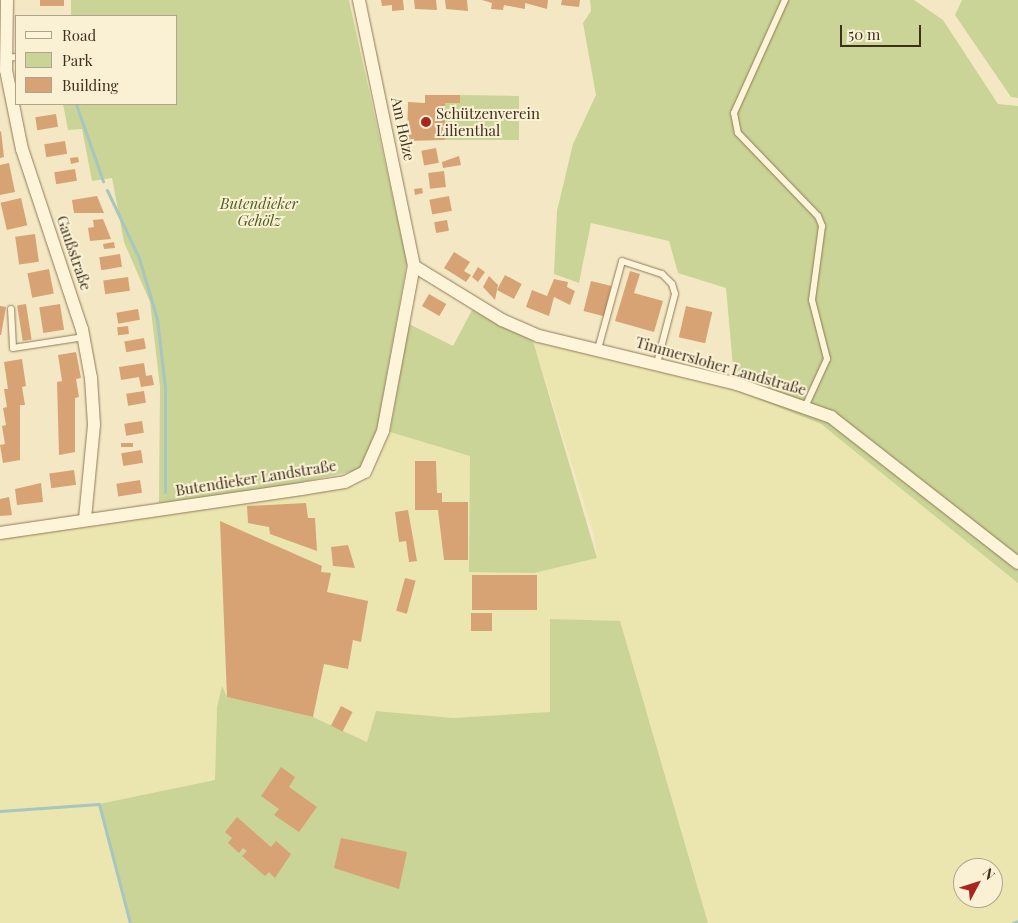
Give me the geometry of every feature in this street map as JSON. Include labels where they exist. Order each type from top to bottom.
[{"type":"street","name":"Gaußstraße","points":[[7,0],[7,64],[22,149],[84,336],[94,425],[85,519]]},
{"type":"street","name":"Am Holze","points":[[359,0],[414,266]]},
{"type":"street","name":"Timmersloher Landstraße","points":[[414,266],[520,328],[657,363],[805,407],[831,417],[1018,563]]},
{"type":"street","name":"Butendieker Landstraße","points":[[0,533],[345,482],[364,472],[383,431],[414,266]]},
{"type":"lane","points":[[785,0],[734,113],[738,133],[818,216],[822,226],[812,300],[827,359],[805,407]]},
{"type":"lane","points":[[598,349],[622,262],[662,274],[672,284],[675,294],[657,363]]},
{"type":"lane","points":[[11,309],[13,348],[84,336]]},
{"type":"shaded area","points":[[533,341],[735,390],[821,424],[1018,580],[1018,923],[708,923],[648,715],[550,619],[550,712],[453,718],[377,711],[368,742],[313,717],[227,697],[222,687],[217,707],[215,780],[99,804],[130,923],[0,923],[0,538],[356,486],[373,476],[390,432],[470,456],[469,571],[534,573],[597,558],[594,534]]},
{"type":"green space","name":"Butendieker Gehölz","points":[[71,0],[349,0],[407,262],[377,429],[359,470],[269,489],[159,503],[160,387],[150,302],[124,242],[112,178],[92,181],[82,129],[68,130],[63,105],[178,105],[178,15],[71,15]]},
{"type":"green space","points":[[590,0],[914,0],[943,20],[998,104],[1018,106],[1018,583],[821,424],[735,390],[726,288],[678,273],[669,241],[591,223],[579,283],[554,274],[557,211],[573,144],[596,95],[583,23],[591,11]]},
{"type":"green space","points":[[962,0],[1018,0],[1018,98],[1011,97],[955,15]]},
{"type":"green space","points":[[460,95],[519,96],[519,140],[445,140],[445,103],[460,103]]},
{"type":"green space","points":[[472,310],[533,341],[597,558],[534,573],[469,572],[470,456],[390,432],[409,324],[453,346]]},
{"type":"green space","points":[[550,619],[620,621],[708,923],[130,923],[99,804],[215,780],[217,707],[222,686],[227,697],[313,717],[367,742],[376,711],[453,718],[550,712]]},
{"type":"building","points":[[40,0],[64,0],[64,6],[40,6]]},
{"type":"building","points":[[381,0],[403,0],[404,10],[392,11],[392,5],[382,6]]},
{"type":"building","points":[[414,0],[436,0],[437,10],[415,9]]},
{"type":"building","points":[[445,0],[467,0],[468,11],[446,9]]},
{"type":"building","points":[[482,0],[548,0],[547,9],[525,3],[525,9],[504,5],[503,10],[491,9],[492,3]]},
{"type":"building","points":[[562,0],[580,0],[579,7],[561,5]]},
{"type":"building","name":"Schützenverein Lilienthal","points":[[425,95],[460,95],[460,103],[445,103],[445,140],[407,141],[408,102],[425,103]]},
{"type":"building","points":[[56,114],[58,127],[37,130],[35,117]]},
{"type":"building","points":[[0,132],[4,157],[0,158]]},
{"type":"building","points":[[65,141],[67,154],[46,157],[44,144]]},
{"type":"building","points":[[436,148],[439,163],[424,166],[421,151]]},
{"type":"building","points":[[459,156],[461,165],[443,168],[442,162]]},
{"type":"building","points":[[78,157],[79,162],[71,164],[70,158]]},
{"type":"building","points":[[9,163],[15,192],[0,195],[0,165]]},
{"type":"building","points":[[75,169],[77,181],[56,184],[54,172]]},
{"type":"building","points":[[444,171],[446,187],[430,189],[428,173]]},
{"type":"building","points":[[422,188],[423,193],[415,195],[414,189]]},
{"type":"building","points":[[97,196],[104,213],[74,213],[72,200]]},
{"type":"building","points":[[449,196],[452,211],[432,215],[429,200]]},
{"type":"building","points":[[21,198],[27,225],[7,230],[1,203]]},
{"type":"building","points":[[103,219],[111,239],[90,241],[88,228],[94,227],[93,220]]},
{"type":"building","points":[[447,220],[449,231],[436,233],[434,222]]},
{"type":"building","points":[[35,234],[39,262],[19,265],[15,237]]},
{"type":"building","points":[[114,242],[115,248],[104,249],[103,244]]},
{"type":"building","points":[[454,252],[470,262],[464,271],[471,275],[466,282],[444,268]]},
{"type":"building","points":[[120,254],[122,267],[101,270],[99,257]]},
{"type":"building","points":[[478,267],[485,272],[478,282],[472,277]]},
{"type":"building","points":[[49,269],[54,294],[32,298],[27,273]]},
{"type":"building","points":[[630,271],[640,274],[634,293],[663,301],[654,332],[615,321]]},
{"type":"building","points":[[505,275],[522,284],[514,299],[497,290]]},
{"type":"building","points":[[489,276],[498,285],[495,300],[483,287]]},
{"type":"building","points":[[128,277],[130,291],[105,294],[103,280]]},
{"type":"building","points":[[554,279],[568,282],[567,287],[575,291],[570,305],[554,297],[549,316],[526,307],[532,290],[547,296]]},
{"type":"building","points":[[591,281],[611,286],[604,316],[584,311]]},
{"type":"building","points":[[429,294],[446,304],[439,316],[422,306]]},
{"type":"building","points":[[26,304],[32,340],[23,341],[17,305]]},
{"type":"building","points":[[60,304],[64,330],[43,333],[39,307]]},
{"type":"building","points":[[0,306],[6,307],[1,335],[0,335]]},
{"type":"building","points":[[686,306],[712,312],[705,343],[679,337]]},
{"type":"building","points":[[138,309],[140,320],[118,324],[116,313]]},
{"type":"building","points":[[128,326],[129,334],[118,335],[117,327]]},
{"type":"building","points":[[144,338],[146,349],[126,352],[124,341]]},
{"type":"building","points":[[76,352],[81,378],[76,379],[79,397],[75,398],[75,452],[59,455],[57,382],[62,381],[58,355]]},
{"type":"building","points":[[22,359],[26,386],[22,387],[25,405],[20,405],[20,460],[3,463],[0,445],[5,444],[2,426],[6,425],[3,408],[7,407],[4,389],[8,389],[4,362]]},
{"type":"building","points":[[144,363],[146,376],[152,375],[154,385],[141,387],[139,377],[121,380],[119,367]]},
{"type":"building","points":[[144,391],[146,403],[128,406],[126,394]]},
{"type":"building","points":[[142,421],[144,433],[126,436],[124,424]]},
{"type":"building","points":[[121,443],[133,443],[133,447],[121,447]]},
{"type":"building","points":[[141,450],[143,463],[123,466],[121,453]]},
{"type":"building","points":[[415,461],[436,461],[437,493],[442,493],[442,502],[468,502],[468,560],[444,560],[438,510],[415,510]]},
{"type":"building","points":[[74,470],[76,485],[51,488],[49,473]]},
{"type":"building","points":[[140,480],[142,493],[118,497],[116,484]]},
{"type":"building","points":[[41,483],[43,502],[17,505],[15,489]]},
{"type":"building","points":[[9,497],[12,515],[0,516],[0,499]]},
{"type":"building","points":[[306,503],[308,518],[315,518],[317,551],[270,534],[269,527],[248,523],[247,506]]},
{"type":"building","points":[[408,510],[417,561],[409,562],[406,541],[399,542],[395,512]]},
{"type":"building","points":[[220,521],[322,566],[321,572],[331,573],[327,592],[368,601],[361,642],[353,640],[348,669],[324,664],[313,717],[227,697]]},
{"type":"building","points":[[348,545],[355,568],[333,566],[331,547]]},
{"type":"building","points":[[472,575],[537,575],[537,610],[472,610]]},
{"type":"building","points":[[405,578],[416,581],[407,614],[396,611]]},
{"type":"building","points":[[471,613],[492,613],[492,631],[471,631]]},
{"type":"building","points":[[341,706],[353,712],[343,732],[331,726]]},
{"type":"building","points":[[281,767],[295,777],[289,787],[317,807],[299,832],[274,815],[279,809],[261,796]]},
{"type":"building","points":[[237,817],[271,847],[276,841],[291,854],[275,878],[269,872],[265,876],[242,856],[247,851],[243,848],[239,853],[228,843],[232,838],[225,832]]},
{"type":"building","points":[[341,838],[407,852],[399,889],[334,868]]},
{"type":"waterway","points":[[76,105],[103,181]]},
{"type":"waterway","points":[[107,190],[139,258],[157,319],[165,387],[165,492]]},
{"type":"waterway","points":[[0,811],[99,804],[130,923]]},
{"type":"waterway","points":[[1013,923],[1018,921]]},
{"type":"place","name":"Schützenverein Lilienthal","points":[[426,122]]}]
